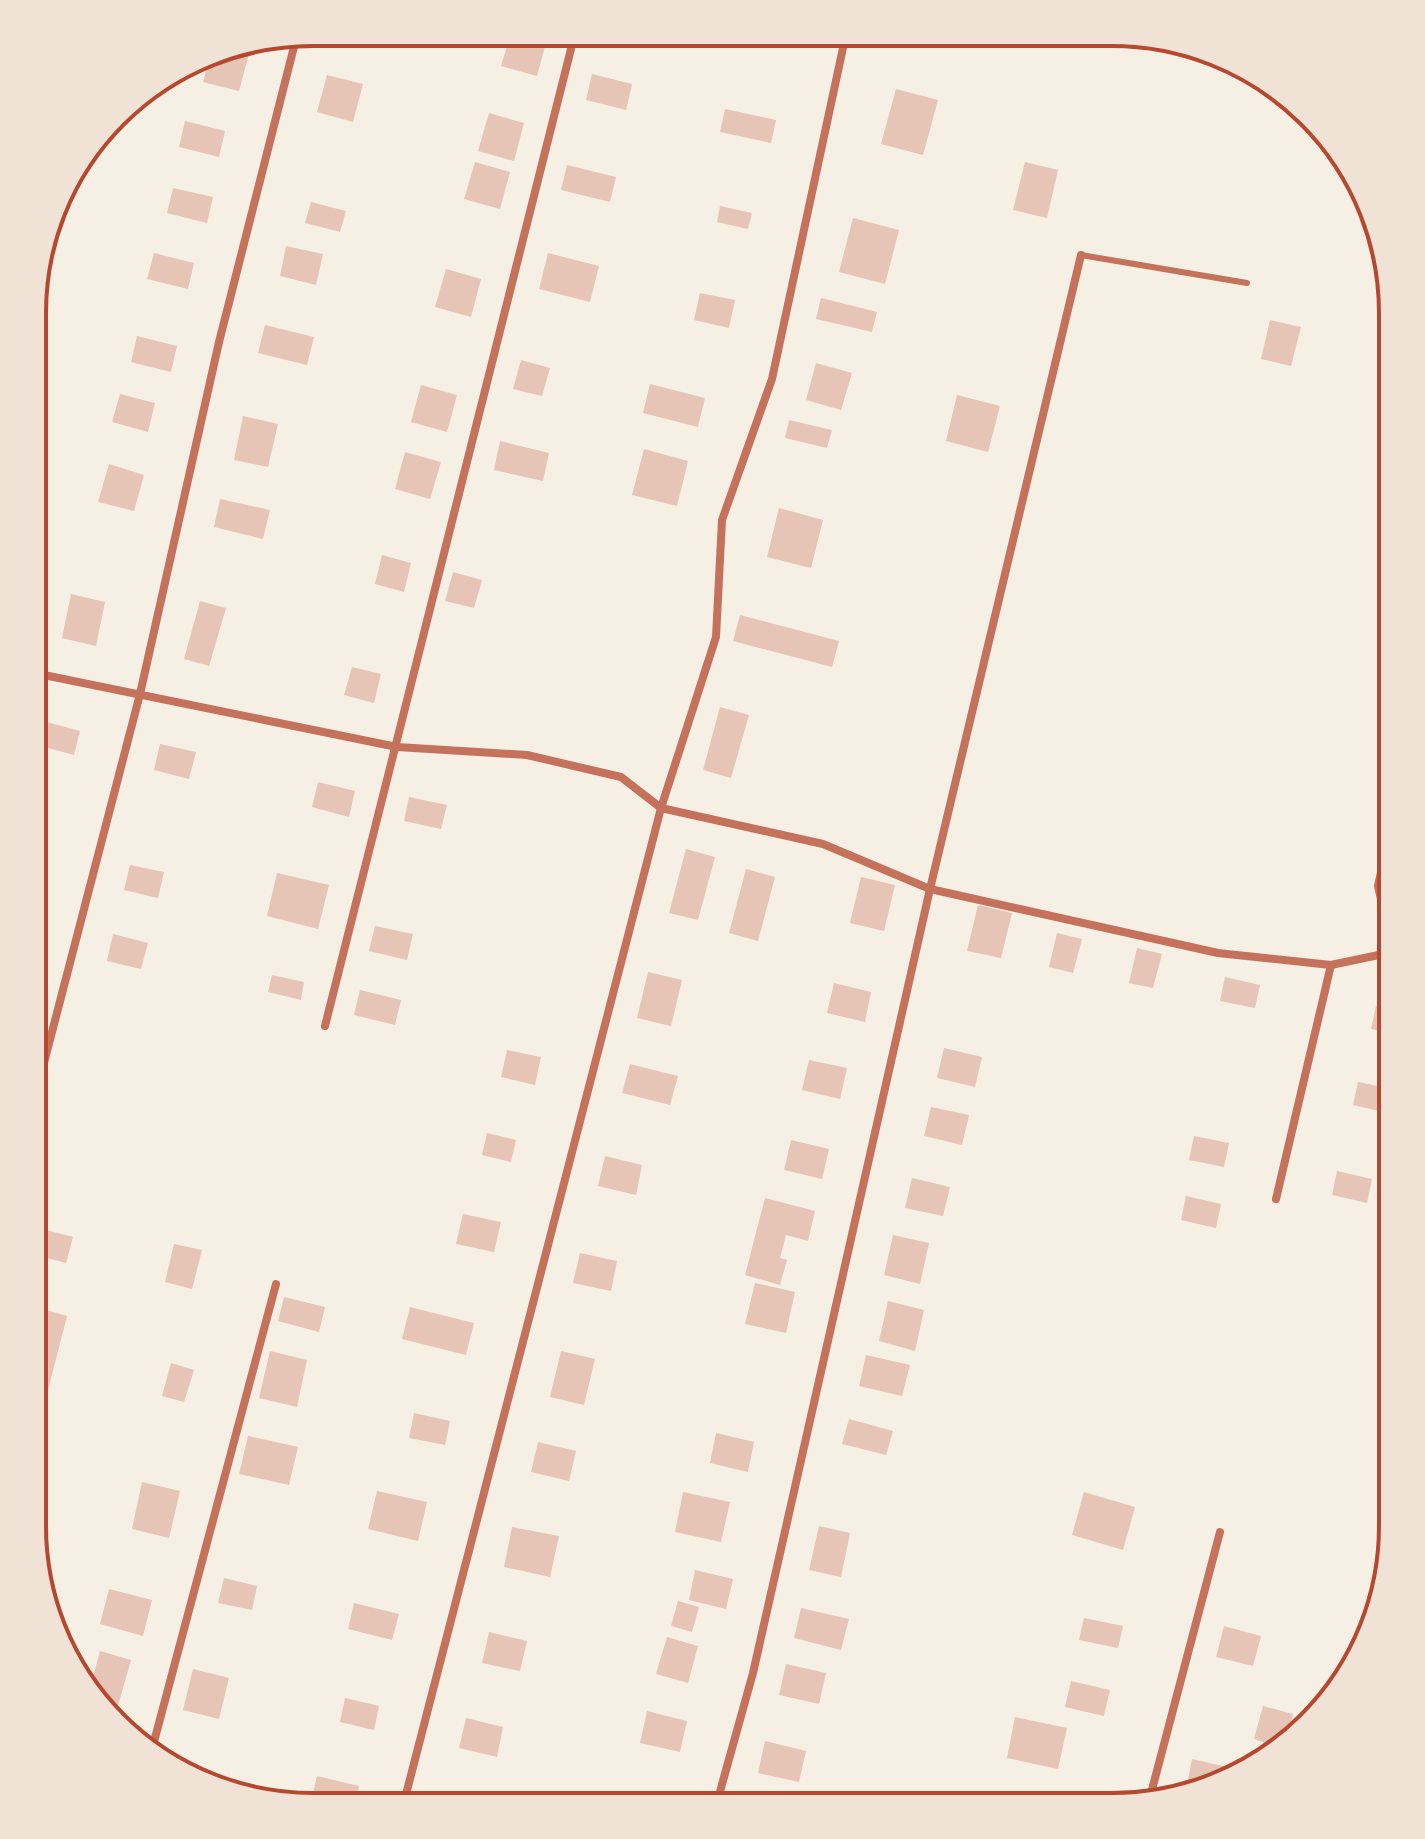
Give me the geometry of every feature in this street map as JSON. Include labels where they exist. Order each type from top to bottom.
[{"type":"street","points":[[325,1026],[572,46]]},
{"type":"street","points":[[407,1792],[661,808],[716,637],[722,520],[772,379],[843,46]]},
{"type":"street","points":[[46,1055],[140,694],[219,342],[294,47]]},
{"type":"street","points":[[720,1792],[753,1673],[930,889],[1081,255]]},
{"type":"street","points":[[46,675],[397,747],[527,755],[554,761],[621,777],[661,808],[823,844],[930,889],[1218,953],[1331,965],[1378,955]]},
{"type":"street","points":[[1276,1199],[1331,965]]},
{"type":"street","points":[[154,1741],[276,1284]]},
{"type":"street","points":[[1152,1789],[1220,1532]]},
{"type":"lane","points":[[1081,255],[1247,283]]},
{"type":"building","points":[[507,46],[545,46],[537,76],[501,66]]},
{"type":"building","points":[[249,54],[239,91],[203,82],[207,68]]},
{"type":"building","points":[[592,74],[632,84],[626,110],[586,100]]},
{"type":"building","points":[[327,75],[363,84],[353,122],[317,112]]},
{"type":"building","points":[[896,89],[938,100],[923,155],[881,144]]},
{"type":"building","points":[[725,109],[776,120],[771,143],[720,132]]},
{"type":"building","points":[[489,113],[524,123],[514,161],[478,151]]},
{"type":"building","points":[[185,121],[225,131],[219,157],[179,147]]},
{"type":"building","points":[[475,162],[510,172],[500,209],[464,199]]},
{"type":"building","points":[[1025,162],[1058,170],[1047,218],[1013,210]]},
{"type":"building","points":[[567,165],[616,177],[610,202],[561,190]]},
{"type":"building","points":[[173,188],[213,197],[207,223],[167,213]]},
{"type":"building","points":[[311,202],[346,211],[340,232],[305,223]]},
{"type":"building","points":[[720,206],[752,213],[748,229],[717,222]]},
{"type":"building","points":[[853,218],[899,230],[885,284],[839,272]]},
{"type":"building","points":[[286,246],[323,254],[316,285],[280,276]]},
{"type":"building","points":[[154,253],[194,263],[188,289],[147,279]]},
{"type":"building","points":[[548,253],[599,266],[590,302],[539,289]]},
{"type":"building","points":[[446,269],[481,279],[471,317],[435,307]]},
{"type":"building","points":[[700,293],[735,300],[729,328],[694,320]]},
{"type":"building","points":[[821,298],[877,312],[872,332],[816,319]]},
{"type":"building","points":[[1270,320],[1301,327],[1291,366],[1261,359]]},
{"type":"building","points":[[265,325],[314,337],[307,365],[258,353]]},
{"type":"building","points":[[137,336],[177,346],[171,372],[131,362]]},
{"type":"building","points":[[521,360],[550,368],[542,396],[513,389]]},
{"type":"building","points":[[816,363],[852,373],[841,410],[806,400]]},
{"type":"building","points":[[650,384],[705,398],[698,427],[643,413]]},
{"type":"building","points":[[421,385],[457,395],[447,432],[411,422]]},
{"type":"building","points":[[120,394],[155,403],[148,432],[112,422]]},
{"type":"building","points":[[957,395],[1000,406],[988,452],[946,441]]},
{"type":"building","points":[[243,416],[278,424],[268,467],[234,460]]},
{"type":"building","points":[[789,420],[832,430],[827,448],[785,438]]},
{"type":"building","points":[[500,441],[549,453],[543,481],[494,470]]},
{"type":"building","points":[[644,449],[688,461],[677,506],[632,495]]},
{"type":"building","points":[[405,452],[441,462],[430,499],[395,489]]},
{"type":"building","points":[[109,464],[144,475],[134,511],[98,502]]},
{"type":"building","points":[[220,499],[270,510],[263,539],[214,527]]},
{"type":"building","points":[[779,508],[823,520],[811,568],[767,557]]},
{"type":"building","points":[[382,555],[411,563],[404,592],[375,584]]},
{"type":"building","points":[[453,572],[482,580],[474,608],[445,601]]},
{"type":"building","points":[[71,594],[105,602],[96,646],[62,638]]},
{"type":"building","points":[[200,601],[226,608],[209,666],[184,659]]},
{"type":"building","points":[[740,615],[839,641],[832,667],[733,641]]},
{"type":"building","points":[[352,667],[381,674],[374,703],[344,695]]},
{"type":"building","points":[[720,707],[749,715],[731,778],[703,770]]},
{"type":"building","points":[[46,722],[80,731],[74,755],[46,747]]},
{"type":"building","points":[[160,744],[196,752],[189,779],[154,770]]},
{"type":"building","points":[[318,782],[355,791],[349,817],[312,807]]},
{"type":"building","points":[[409,797],[447,805],[441,829],[404,821]]},
{"type":"building","points":[[686,849],[715,857],[698,920],[669,913]]},
{"type":"building","points":[[130,865],[164,872],[158,898],[124,890]]},
{"type":"building","points":[[746,869],[775,877],[758,941],[729,933]]},
{"type":"building","points":[[277,873],[329,885],[318,929],[267,916]]},
{"type":"building","points":[[861,877],[895,885],[884,931],[850,923]]},
{"type":"building","points":[[978,905],[1012,913],[1001,958],[967,951]]},
{"type":"building","points":[[375,926],[413,934],[407,960],[369,951]]},
{"type":"building","points":[[1057,933],[1082,939],[1073,973],[1049,967]]},
{"type":"building","points":[[113,934],[148,943],[141,969],[107,961]]},
{"type":"building","points":[[1137,948],[1162,954],[1153,988],[1129,983]]},
{"type":"building","points":[[648,972],[682,980],[671,1026],[637,1018]]},
{"type":"building","points":[[272,975],[304,982],[301,1000],[268,992]]},
{"type":"building","points":[[1225,977],[1260,985],[1255,1008],[1220,1001]]},
{"type":"building","points":[[834,983],[871,992],[865,1022],[827,1013]]},
{"type":"building","points":[[360,990],[401,1000],[395,1025],[354,1015]]},
{"type":"building","points":[[1376,1006],[1378,1006],[1378,1031],[1371,1029]]},
{"type":"building","points":[[944,1048],[982,1057],[975,1087],[937,1078]]},
{"type":"building","points":[[507,1050],[541,1057],[535,1085],[501,1077]]},
{"type":"building","points":[[809,1060],[847,1068],[840,1099],[802,1090]]},
{"type":"building","points":[[630,1064],[678,1076],[670,1105],[622,1093]]},
{"type":"building","points":[[1358,1082],[1378,1086],[1378,1111],[1353,1105]]},
{"type":"building","points":[[931,1107],[969,1115],[962,1145],[924,1136]]},
{"type":"building","points":[[487,1133],[516,1140],[511,1162],[482,1155]]},
{"type":"building","points":[[1194,1136],[1229,1143],[1224,1167],[1189,1160]]},
{"type":"building","points":[[791,1140],[829,1149],[822,1179],[784,1170]]},
{"type":"building","points":[[605,1156],[642,1165],[636,1195],[598,1186]]},
{"type":"building","points":[[1337,1171],[1372,1179],[1367,1203],[1332,1195]]},
{"type":"building","points":[[912,1178],[950,1187],[943,1216],[905,1208]]},
{"type":"building","points":[[1186,1196],[1221,1204],[1216,1228],[1181,1220]]},
{"type":"building","points":[[765,1198],[815,1211],[808,1241],[786,1235],[780,1258],[787,1260],[780,1285],[745,1275]]},
{"type":"building","points":[[463,1214],[501,1222],[494,1252],[456,1244]]},
{"type":"building","points":[[46,1230],[73,1237],[66,1263],[46,1258]]},
{"type":"building","points":[[893,1235],[929,1243],[920,1284],[884,1275]]},
{"type":"building","points":[[174,1244],[202,1250],[192,1289],[165,1282]]},
{"type":"building","points":[[580,1253],[617,1261],[611,1291],[573,1283]]},
{"type":"building","points":[[755,1283],[795,1292],[786,1333],[745,1324]]},
{"type":"building","points":[[284,1297],[325,1307],[319,1332],[278,1321]]},
{"type":"building","points":[[888,1301],[924,1310],[915,1351],[879,1341]]},
{"type":"building","points":[[410,1307],[474,1323],[466,1355],[402,1339]]},
{"type":"building","points":[[46,1310],[67,1316],[46,1394]]},
{"type":"building","points":[[270,1351],[307,1360],[297,1407],[259,1398]]},
{"type":"building","points":[[561,1351],[595,1359],[584,1405],[550,1397]]},
{"type":"building","points":[[866,1355],[910,1365],[902,1396],[859,1386]]},
{"type":"building","points":[[171,1363],[194,1370],[184,1402],[162,1396]]},
{"type":"building","points":[[414,1413],[450,1421],[445,1445],[409,1438]]},
{"type":"building","points":[[849,1419],[893,1431],[886,1455],[842,1444]]},
{"type":"building","points":[[716,1433],[754,1442],[748,1472],[710,1463]]},
{"type":"building","points":[[248,1436],[298,1447],[289,1485],[239,1474]]},
{"type":"building","points":[[538,1442],[576,1451],[569,1481],[531,1472]]},
{"type":"building","points":[[142,1482],[180,1491],[169,1538],[132,1529]]},
{"type":"building","points":[[377,1491],[427,1502],[418,1541],[368,1529]]},
{"type":"building","points":[[683,1492],[730,1502],[721,1542],[675,1532]]},
{"type":"building","points":[[1084,1492],[1135,1507],[1123,1550],[1072,1535]]},
{"type":"building","points":[[819,1526],[850,1533],[841,1577],[809,1570]]},
{"type":"building","points":[[512,1527],[559,1536],[550,1577],[504,1567]]},
{"type":"building","points":[[695,1570],[733,1579],[726,1609],[689,1600]]},
{"type":"building","points":[[224,1578],[257,1586],[252,1610],[218,1603]]},
{"type":"building","points":[[109,1589],[152,1600],[143,1636],[100,1624]]},
{"type":"building","points":[[678,1601],[699,1607],[692,1632],[671,1626]]},
{"type":"building","points":[[354,1603],[399,1614],[392,1640],[348,1629]]},
{"type":"building","points":[[801,1608],[849,1619],[841,1650],[794,1638]]},
{"type":"building","points":[[1084,1618],[1123,1626],[1118,1648],[1079,1640]]},
{"type":"building","points":[[1224,1626],[1261,1636],[1253,1666],[1216,1657]]},
{"type":"building","points":[[489,1632],[527,1641],[520,1671],[482,1663]]},
{"type":"building","points":[[667,1637],[698,1646],[688,1683],[656,1674]]},
{"type":"building","points":[[100,1651],[131,1660],[117,1708],[93,1677]]},
{"type":"building","points":[[786,1664],[826,1673],[819,1704],[779,1695]]},
{"type":"building","points":[[193,1669],[229,1678],[219,1719],[183,1710]]},
{"type":"building","points":[[1071,1681],[1110,1690],[1104,1716],[1065,1707]]},
{"type":"building","points":[[345,1698],[379,1706],[374,1730],[340,1722]]},
{"type":"building","points":[[1263,1706],[1293,1714],[1290,1725],[1267,1743],[1254,1739]]},
{"type":"building","points":[[647,1711],[687,1721],[680,1752],[640,1743]]},
{"type":"building","points":[[1015,1717],[1067,1728],[1058,1769],[1007,1758]]},
{"type":"building","points":[[466,1718],[503,1727],[497,1757],[459,1748]]},
{"type":"building","points":[[765,1741],[806,1751],[799,1782],[758,1773]]},
{"type":"building","points":[[1192,1759],[1226,1767],[1214,1773],[1188,1782]]},
{"type":"building","points":[[317,1776],[359,1786],[358,1792],[313,1792]]}]
